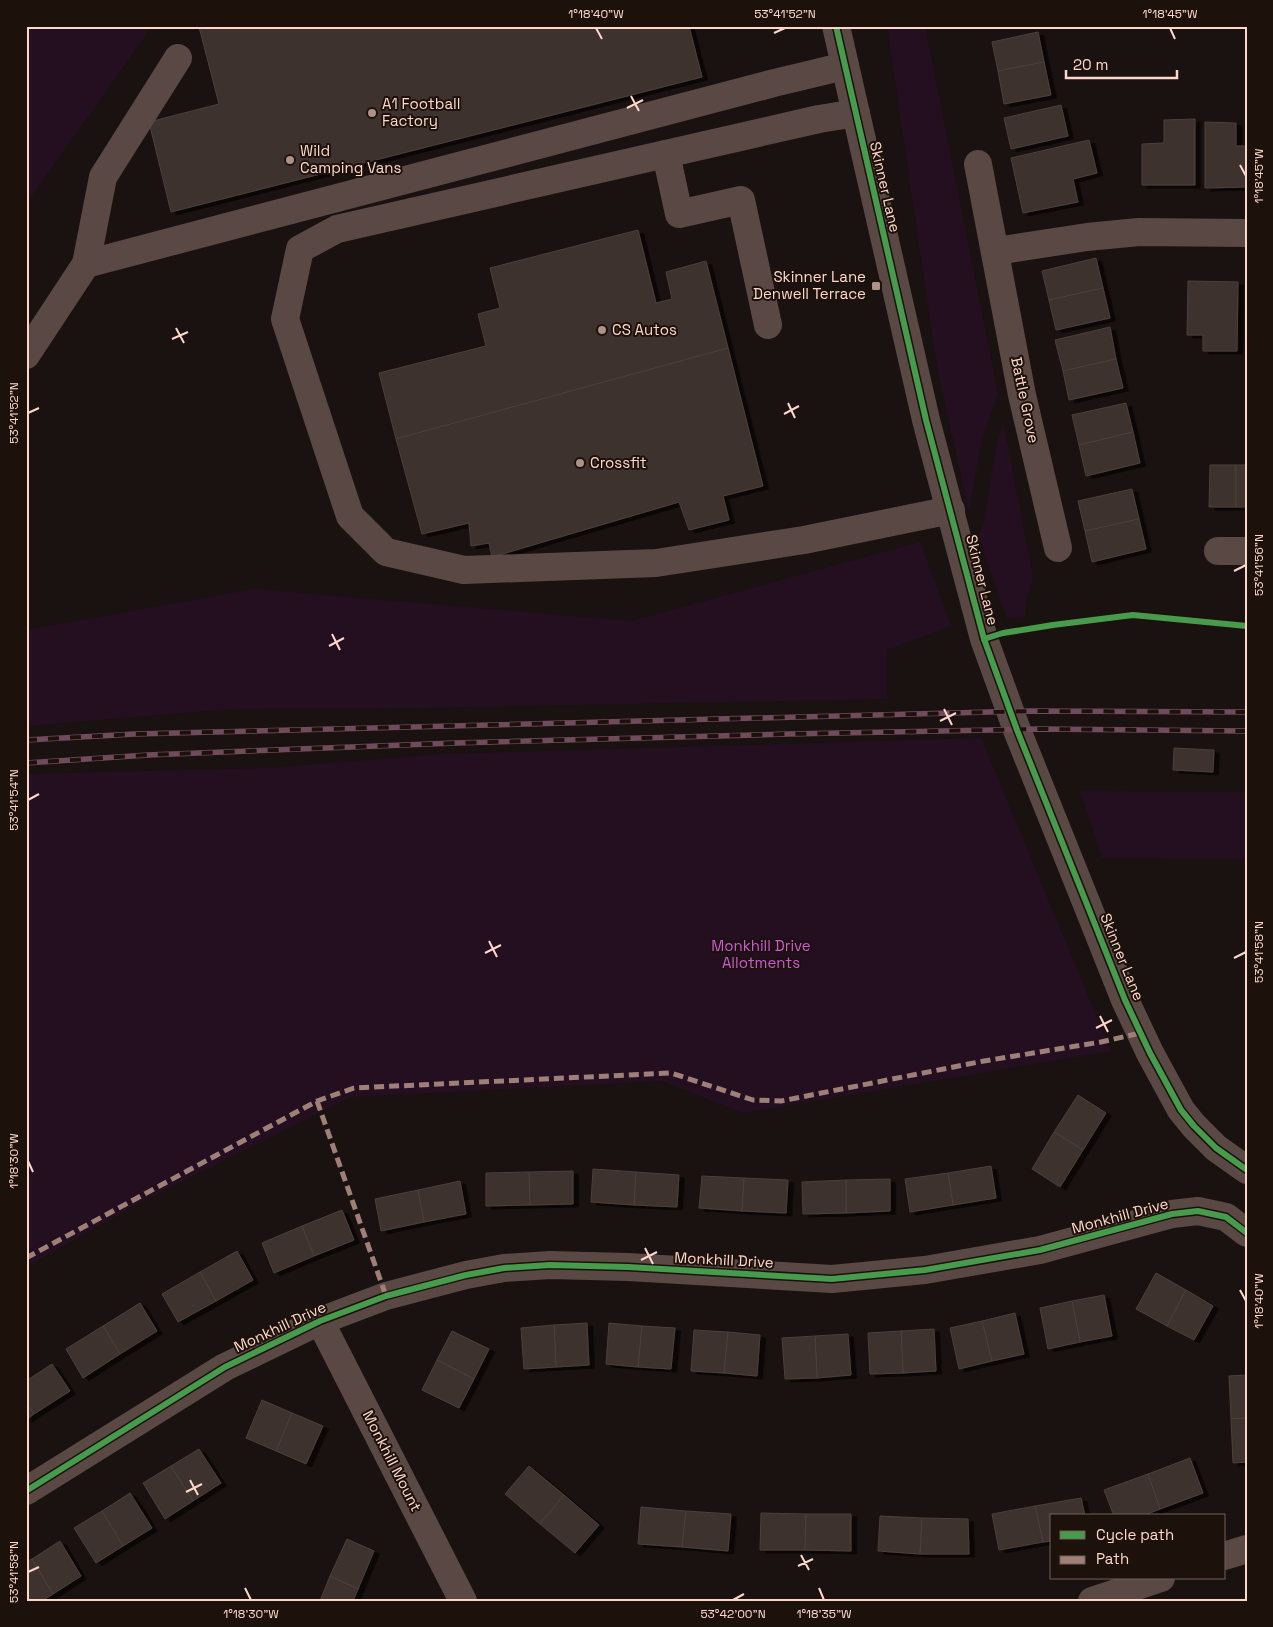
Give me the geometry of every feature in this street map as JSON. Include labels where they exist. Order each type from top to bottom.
[{"type":"street","name":"Skinner Lane","points":[[836,26],[926,420],[984,639],[1017,730],[1125,1000],[1150,1052],[1181,1110],[1194,1126],[1236,1163]]},
{"type":"street","points":[[26,354],[86,264],[103,177],[178,58]]},
{"type":"street","points":[[86,264],[845,66]]},
{"type":"street","points":[[856,113],[819,119],[337,228],[300,249],[285,319],[350,516],[386,552],[464,570],[656,563],[804,540],[951,510]]},
{"type":"street","points":[[666,154],[678,214],[741,200],[768,325]]},
{"type":"street","name":"Battle Grove","points":[[978,164],[1022,396],[1058,548]]},
{"type":"street","points":[[996,251],[1086,237],[1139,232],[1247,233]]},
{"type":"street","points":[[1218,551],[1247,552]]},
{"type":"street","name":"Monkhill Drive","points":[[26,1490],[225,1367],[320,1321],[386,1296],[466,1275],[504,1268],[550,1265],[628,1267],[832,1279],[925,1270],[1040,1250],[1172,1214],[1198,1211],[1236,1225]]},
{"type":"street","name":"Monkhill Mount","points":[[320,1321],[463,1601]]},
{"type":"street","points":[[1226,1555],[1247,1548]]},
{"type":"street","points":[[1092,1601],[1156,1580]]},
{"type":"green space","points":[[26,26],[152,26],[26,204]]},
{"type":"green space","points":[[887,26],[925,26],[998,394],[982,438],[969,512],[937,367]]},
{"type":"green space","points":[[1003,421],[1033,576],[1025,616],[1007,619],[978,535],[983,526],[995,453]]},
{"type":"green space","points":[[920,542],[951,626],[887,650],[887,699],[419,708],[230,709],[26,726],[26,630],[254,589],[632,621]]},
{"type":"green space","name":"Monkhill Drive Allotments","points":[[981,738],[1111,1051],[743,1113],[662,1081],[351,1097],[150,1197],[26,1267],[26,774],[267,768],[441,754]]},
{"type":"green space","points":[[1080,791],[1247,792],[1247,859],[1102,858]]},
{"type":"building","name":"A1 Football Factory","points":[[689,26],[702,77],[171,212],[149,122],[219,104],[199,27]]},
{"type":"building","points":[[1038,32],[1044,62],[998,71],[992,42]]},
{"type":"building","points":[[1044,62],[1051,95],[1004,104],[998,71]]},
{"type":"building","points":[[1061,105],[1068,136],[1011,149],[1004,118]]},
{"type":"building","points":[[1195,119],[1195,185],[1142,185],[1142,144],[1164,143],[1164,120]]},
{"type":"building","points":[[1205,122],[1236,123],[1236,146],[1247,146],[1247,187],[1205,188]]},
{"type":"building","points":[[1089,140],[1097,173],[1073,179],[1078,202],[1023,213],[1011,158]]},
{"type":"building","name":"CS Autos","points":[[638,230],[656,303],[672,299],[666,272],[706,261],[728,348],[396,439],[379,373],[486,346],[478,314],[500,308],[490,268]]},
{"type":"building","points":[[1096,258],[1103,288],[1049,300],[1042,271]]},
{"type":"building","points":[[1188,281],[1238,282],[1237,351],[1203,351],[1203,335],[1187,335]]},
{"type":"building","points":[[1103,288],[1110,318],[1056,330],[1049,300]]},
{"type":"building","points":[[1110,327],[1116,359],[1063,371],[1055,340]]},
{"type":"building","name":"Crossfit","points":[[728,348],[763,486],[723,496],[729,520],[689,530],[679,502],[492,557],[489,543],[471,546],[469,523],[422,534],[396,439]]},
{"type":"building","points":[[1116,359],[1123,388],[1069,400],[1063,371]]},
{"type":"building","points":[[1126,403],[1133,432],[1079,445],[1072,415]]},
{"type":"building","points":[[1133,432],[1140,463],[1086,476],[1079,445]]},
{"type":"building","points":[[1210,465],[1236,465],[1236,507],[1209,507]]},
{"type":"building","points":[[1236,465],[1247,465],[1247,507],[1236,507]]},
{"type":"building","points":[[1132,489],[1139,519],[1085,531],[1078,501]]},
{"type":"building","points":[[1139,519],[1146,549],[1092,562],[1085,531]]},
{"type":"building","points":[[1174,748],[1214,750],[1213,772],[1173,770]]},
{"type":"building","points":[[1078,1095],[1106,1113],[1083,1150],[1054,1132]]},
{"type":"building","points":[[1054,1132],[1083,1150],[1060,1187],[1032,1169]]},
{"type":"building","points":[[991,1166],[996,1198],[953,1205],[948,1173]]},
{"type":"building","points":[[593,1169],[636,1172],[634,1205],[591,1202]]},
{"type":"building","points":[[573,1171],[573,1204],[530,1205],[529,1172]]},
{"type":"building","points":[[529,1172],[530,1205],[486,1206],[486,1173]]},
{"type":"building","points":[[636,1172],[679,1175],[677,1207],[634,1205]]},
{"type":"building","points":[[948,1173],[953,1205],[910,1212],[905,1179]]},
{"type":"building","points":[[702,1176],[744,1178],[742,1211],[699,1208]]},
{"type":"building","points":[[744,1178],[788,1180],[786,1213],[742,1211]]},
{"type":"building","points":[[890,1179],[890,1211],[846,1213],[846,1180]]},
{"type":"building","points":[[846,1180],[846,1213],[803,1214],[802,1182]]},
{"type":"building","points":[[460,1181],[466,1214],[424,1222],[418,1190]]},
{"type":"building","points":[[418,1190],[424,1222],[381,1231],[375,1199]]},
{"type":"building","points":[[342,1210],[354,1240],[314,1256],[302,1226]]},
{"type":"building","points":[[302,1226],[314,1256],[274,1273],[262,1243]]},
{"type":"building","points":[[237,1251],[253,1280],[216,1301],[200,1272]]},
{"type":"building","points":[[200,1272],[216,1301],[178,1322],[162,1294]]},
{"type":"building","points":[[1156,1273],[1186,1290],[1167,1326],[1136,1309]]},
{"type":"building","points":[[1186,1290],[1213,1306],[1194,1340],[1167,1326]]},
{"type":"building","points":[[1104,1295],[1112,1336],[1080,1342],[1072,1301]]},
{"type":"building","points":[[1072,1301],[1080,1342],[1048,1349],[1040,1308]]},
{"type":"building","points":[[140,1303],[157,1331],[120,1354],[103,1326]]},
{"type":"building","points":[[1015,1313],[1024,1354],[992,1361],[982,1321]]},
{"type":"building","points":[[982,1321],[992,1361],[959,1369],[950,1328]]},
{"type":"building","points":[[587,1323],[589,1365],[556,1367],[554,1325]]},
{"type":"building","points":[[609,1323],[642,1326],[638,1367],[606,1364]]},
{"type":"building","points":[[554,1325],[556,1367],[524,1369],[521,1328]]},
{"type":"building","points":[[103,1326],[120,1354],[83,1378],[66,1349]]},
{"type":"building","points":[[642,1326],[675,1328],[671,1369],[638,1367]]},
{"type":"building","points":[[934,1329],[936,1371],[903,1373],[901,1331]]},
{"type":"building","points":[[694,1330],[728,1332],[724,1373],[691,1371]]},
{"type":"building","points":[[452,1331],[489,1349],[474,1379],[437,1360]]},
{"type":"building","points":[[901,1331],[903,1373],[870,1374],[868,1333]]},
{"type":"building","points":[[728,1332],[760,1335],[757,1376],[724,1373]]},
{"type":"building","points":[[848,1334],[851,1375],[817,1378],[815,1336]]},
{"type":"building","points":[[815,1336],[817,1378],[785,1379],[782,1338]]},
{"type":"building","points":[[437,1360],[474,1379],[459,1408],[422,1390]]},
{"type":"building","points":[[52,1364],[70,1391],[34,1414],[26,1403],[26,1381]]},
{"type":"building","points":[[1247,1375],[1247,1418],[1231,1419],[1229,1376]]},
{"type":"building","points":[[262,1400],[292,1413],[276,1451],[246,1438]]},
{"type":"building","points":[[26,1403],[34,1414],[26,1420]]},
{"type":"building","points":[[292,1413],[323,1426],[306,1464],[276,1451]]},
{"type":"building","points":[[1247,1418],[1247,1462],[1233,1463],[1231,1419]]},
{"type":"building","points":[[199,1449],[221,1483],[193,1501],[171,1466]]},
{"type":"building","points":[[1190,1458],[1203,1493],[1160,1509],[1148,1474]]},
{"type":"building","points":[[171,1466],[193,1501],[165,1519],[143,1483]]},
{"type":"building","points":[[529,1466],[564,1495],[540,1524],[505,1494]]},
{"type":"building","points":[[1148,1474],[1160,1509],[1147,1514],[1113,1514],[1104,1490]]},
{"type":"building","points":[[130,1493],[152,1528],[123,1546],[102,1511]]},
{"type":"building","points":[[564,1495],[599,1525],[575,1553],[540,1524]]},
{"type":"building","points":[[1081,1498],[1085,1514],[1050,1514],[1050,1541],[1043,1542],[1035,1506]]},
{"type":"building","points":[[1035,1506],[1043,1542],[999,1550],[992,1514]]},
{"type":"building","points":[[641,1507],[686,1511],[682,1547],[638,1544]]},
{"type":"building","points":[[102,1511],[123,1546],[96,1563],[74,1528]]},
{"type":"building","points":[[686,1511],[731,1514],[728,1551],[682,1547]]},
{"type":"building","points":[[761,1513],[806,1514],[805,1550],[760,1550]]},
{"type":"building","points":[[806,1514],[851,1514],[851,1551],[805,1550]]},
{"type":"building","points":[[880,1516],[922,1518],[920,1554],[878,1551]]},
{"type":"building","points":[[922,1518],[968,1519],[969,1554],[920,1554]]},
{"type":"building","points":[[347,1539],[374,1551],[358,1589],[330,1576]]},
{"type":"building","points":[[60,1541],[81,1576],[53,1594],[32,1559]]},
{"type":"building","points":[[32,1559],[53,1594],[42,1601],[26,1601],[26,1562]]},
{"type":"building","points":[[330,1576],[358,1589],[353,1601],[320,1601]]},
{"type":"railway","points":[[26,740],[135,734],[1032,711],[1247,712]]},
{"type":"railway","points":[[26,763],[148,755],[455,743],[788,734],[1039,729],[1247,731]]},
{"type":"marked path","points":[[26,1258],[317,1101],[354,1088],[671,1073],[753,1100],[781,1101],[984,1061],[1101,1042],[1140,1033]]},
{"type":"marked path","points":[[317,1101],[386,1296]]},
{"type":"cycle path","points":[[836,26],[926,420],[984,639],[1017,730],[1125,1000],[1150,1053],[1181,1110],[1194,1126],[1216,1148],[1247,1170]]},
{"type":"cycle path","points":[[984,639],[1003,633],[1133,615],[1247,626]]},
{"type":"cycle path","points":[[26,1491],[225,1367],[320,1321],[386,1296],[466,1275],[504,1268],[550,1265],[628,1267],[832,1279],[925,1270],[1040,1250],[1172,1214],[1198,1211],[1226,1217],[1247,1233]]},
{"type":"place","name":"A1 Football Factory","points":[[372,113]]},
{"type":"place","name":"Wild Camping Vans","points":[[290,160]]},
{"type":"place","name":"Skinner Lane Denwell Terrace","points":[[876,286]]},
{"type":"place","name":"CS Autos","points":[[602,330]]},
{"type":"place","name":"Crossfit","points":[[580,463]]}]
